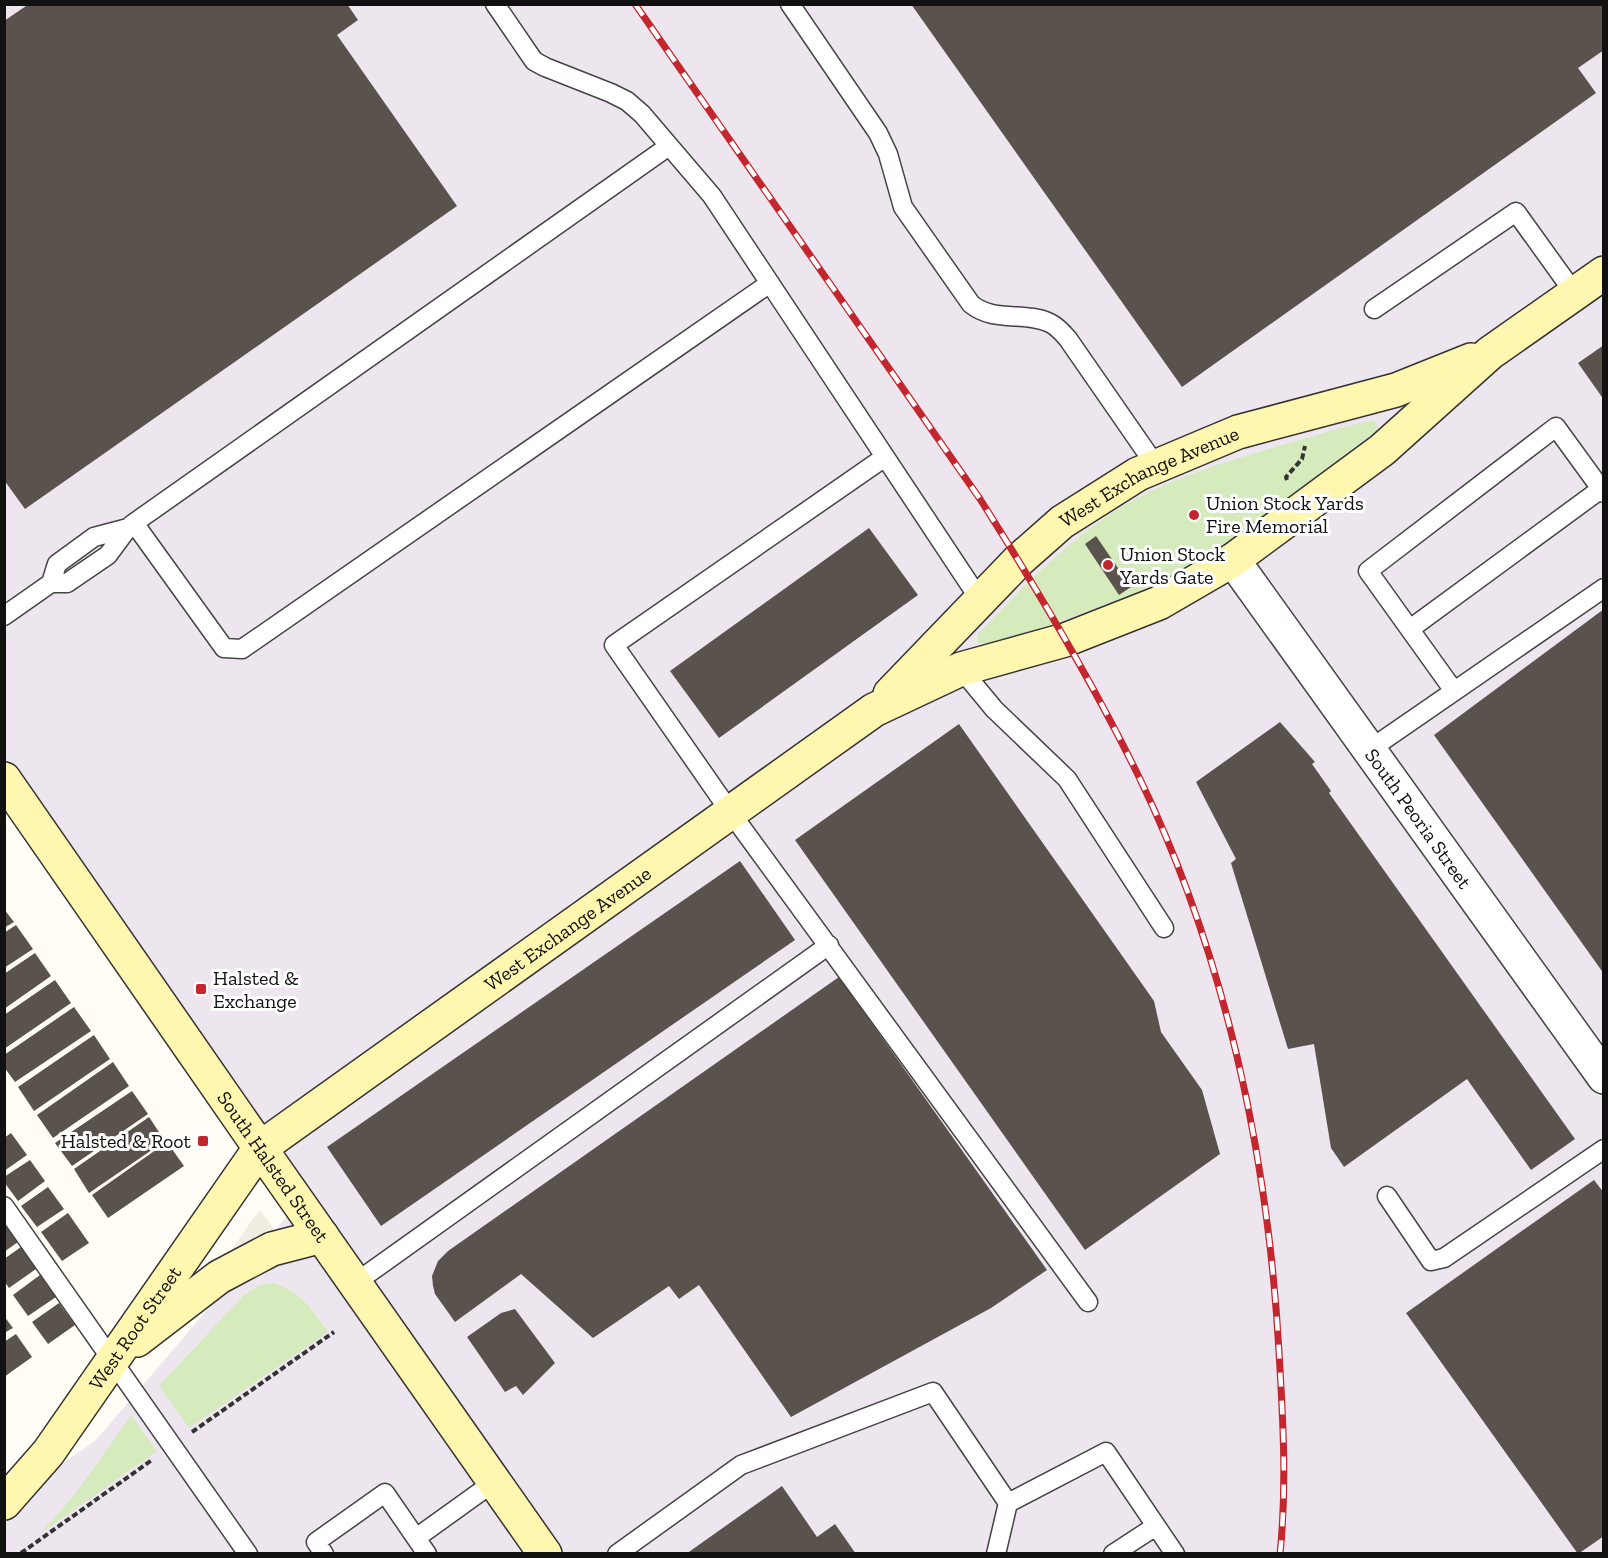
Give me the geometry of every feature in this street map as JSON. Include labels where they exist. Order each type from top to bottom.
[{"type":"street","name":"West Exchange Avenue","points":[[260,1148],[874,710],[961,669],[1065,640],[1159,603],[1233,560],[1382,450],[1490,353],[1604,273]]},
{"type":"street","name":"West Exchange Avenue","points":[[874,710],[1019,560],[1062,522],[1138,474],[1238,432],[1396,390],[1490,353]]},
{"type":"street","name":"South Peoria Street","points":[[1233,560],[1604,1077]]},
{"type":"street","name":"South Halsted Street","points":[[4,779],[545,1554]]},
{"type":"street","name":"West Root Street","points":[[4,1503],[48,1453],[111,1359],[260,1148]]},
{"type":"street","points":[[111,1359],[219,1277],[272,1249],[322,1236]]},
{"type":"lane","points":[[495,4],[534,61],[545,68],[611,93],[627,102],[642,114],[712,196],[980,600]]},
{"type":"lane","points":[[790,4],[879,132],[888,154],[903,207],[972,304],[987,314],[1036,319],[1049,322],[1059,328],[1156,466]]},
{"type":"lane","points":[[4,616],[51,583],[67,583],[108,555],[131,526],[669,146]]},
{"type":"lane","points":[[1374,309],[1516,212],[1575,294]]},
{"type":"lane","points":[[131,526],[225,648],[242,649],[770,283]]},
{"type":"lane","points":[[1410,629],[1602,491],[1556,427],[1368,571],[1454,691]]},
{"type":"lane","points":[[885,457],[614,645],[730,813],[829,945],[1088,1302]]},
{"type":"lane","points":[[1369,750],[1604,588]]},
{"type":"lane","points":[[961,669],[994,709],[1067,779],[1164,927]]},
{"type":"lane","points":[[355,1283],[829,945]]},
{"type":"lane","points":[[1388,1196],[1431,1261],[1444,1258],[1604,1149]]},
{"type":"lane","points":[[4,1206],[248,1554]]},
{"type":"lane","points":[[617,1554],[741,1465],[933,1392],[1008,1503],[996,1554]]},
{"type":"lane","points":[[1008,1503],[1106,1452],[1175,1554]]},
{"type":"lane","points":[[416,1538],[494,1482]]},
{"type":"lane","points":[[324,1554],[316,1542],[385,1493],[427,1554]]},
{"type":"lane","points":[[1113,1554],[1156,1526]]},
{"type":"path","points":[[1290,486],[1286,477],[1302,459],[1306,438]]},
{"type":"shaded area","points":[[5,5],[1603,5],[1603,1553],[5,1554],[4,1505],[96,1440],[298,1203],[5,776]]},
{"type":"shaded area","points":[[260,1210],[275,1230],[214,1275],[253,1219]]},
{"type":"green space","points":[[1374,420],[1379,429],[1258,521],[1192,567],[1143,591],[1028,634],[996,643],[978,643],[977,635],[1035,576],[1097,523],[1141,496],[1212,467],[1261,451]]},
{"type":"green space","points":[[273,1283],[299,1297],[328,1332],[189,1428],[159,1386],[243,1296],[259,1285]]},
{"type":"green space","points":[[131,1415],[157,1451],[40,1534],[76,1493]]},
{"type":"building","points":[[29,4],[347,4],[358,20],[337,35],[457,206],[25,509],[4,480],[4,21]]},
{"type":"building","points":[[911,4],[1604,4],[1604,50],[1578,68],[1596,93],[1182,387]]},
{"type":"building","points":[[1604,345],[1604,400],[1578,363]]},
{"type":"building","points":[[869,528],[918,595],[719,738],[670,671]]},
{"type":"building","name":"Union Stock Yards Gate","points":[[1096,536],[1131,587],[1119,595],[1085,544]]},
{"type":"building","points":[[1604,609],[1604,974],[1434,735]]},
{"type":"building","points":[[1280,722],[1315,762],[1312,764],[1331,791],[1329,793],[1575,1139],[1531,1170],[1467,1079],[1344,1167],[1331,1148],[1314,1044],[1288,1049],[1231,863],[1236,859],[1196,782]]},
{"type":"building","points":[[959,724],[1154,1001],[1161,1032],[1202,1090],[1220,1154],[1085,1250],[795,840]]},
{"type":"building","points":[[740,861],[795,940],[381,1226],[327,1147]]},
{"type":"building","points":[[4,909],[14,922],[4,928]]},
{"type":"building","points":[[16,925],[33,949],[4,968],[4,933]]},
{"type":"building","points":[[35,953],[51,976],[4,1009],[4,974]]},
{"type":"building","points":[[839,977],[1047,1270],[991,1308],[791,1417],[699,1285],[679,1299],[669,1286],[593,1338],[521,1274],[455,1322],[435,1294],[432,1276],[438,1261],[448,1251]]},
{"type":"building","points":[[55,980],[71,1003],[4,1049],[4,1015]]},
{"type":"building","points":[[74,1007],[91,1031],[15,1082],[4,1067],[4,1055]]},
{"type":"building","points":[[94,1035],[110,1059],[34,1111],[18,1087]]},
{"type":"building","points":[[113,1062],[129,1086],[53,1138],[37,1115]]},
{"type":"building","points":[[132,1091],[148,1114],[72,1166],[55,1143]]},
{"type":"building","points":[[149,1117],[165,1141],[89,1193],[74,1169]]},
{"type":"building","points":[[11,1133],[27,1155],[4,1171],[4,1138]]},
{"type":"building","points":[[167,1142],[184,1166],[108,1218],[92,1195]]},
{"type":"building","points":[[30,1160],[45,1181],[18,1201],[4,1182],[4,1177]]},
{"type":"building","points":[[1594,1180],[1604,1193],[1604,1536],[1578,1554],[1406,1313]]},
{"type":"building","points":[[48,1187],[64,1209],[37,1227],[21,1206]]},
{"type":"building","points":[[68,1213],[89,1243],[62,1261],[41,1232]]},
{"type":"building","points":[[4,1223],[18,1242],[4,1252]]},
{"type":"building","points":[[21,1247],[36,1269],[9,1288],[4,1281],[4,1259]]},
{"type":"building","points":[[40,1275],[56,1297],[28,1316],[13,1295]]},
{"type":"building","points":[[59,1303],[75,1325],[48,1344],[32,1322]]},
{"type":"building","points":[[515,1309],[555,1363],[523,1395],[516,1386],[505,1392],[467,1337],[501,1313]]},
{"type":"building","points":[[4,1316],[13,1328],[4,1333]]},
{"type":"building","points":[[16,1334],[32,1357],[4,1377],[4,1342]]},
{"type":"building","points":[[782,1486],[817,1537],[835,1524],[856,1554],[686,1554]]},
{"type":"railway","points":[[635,4],[980,499],[1083,671],[1139,777],[1169,845],[1196,914],[1218,985],[1253,1130],[1265,1204],[1282,1402],[1284,1478],[1280,1554]]},
{"type":"place","name":"Union Stock Yards Fire Memorial","points":[[1194,515]]},
{"type":"place","name":"Union Stock Yards Gate","points":[[1108,565]]},
{"type":"place","name":"Halsted & Exchange","points":[[201,989]]},
{"type":"place","name":"Halsted & Root","points":[[203,1141]]}]
